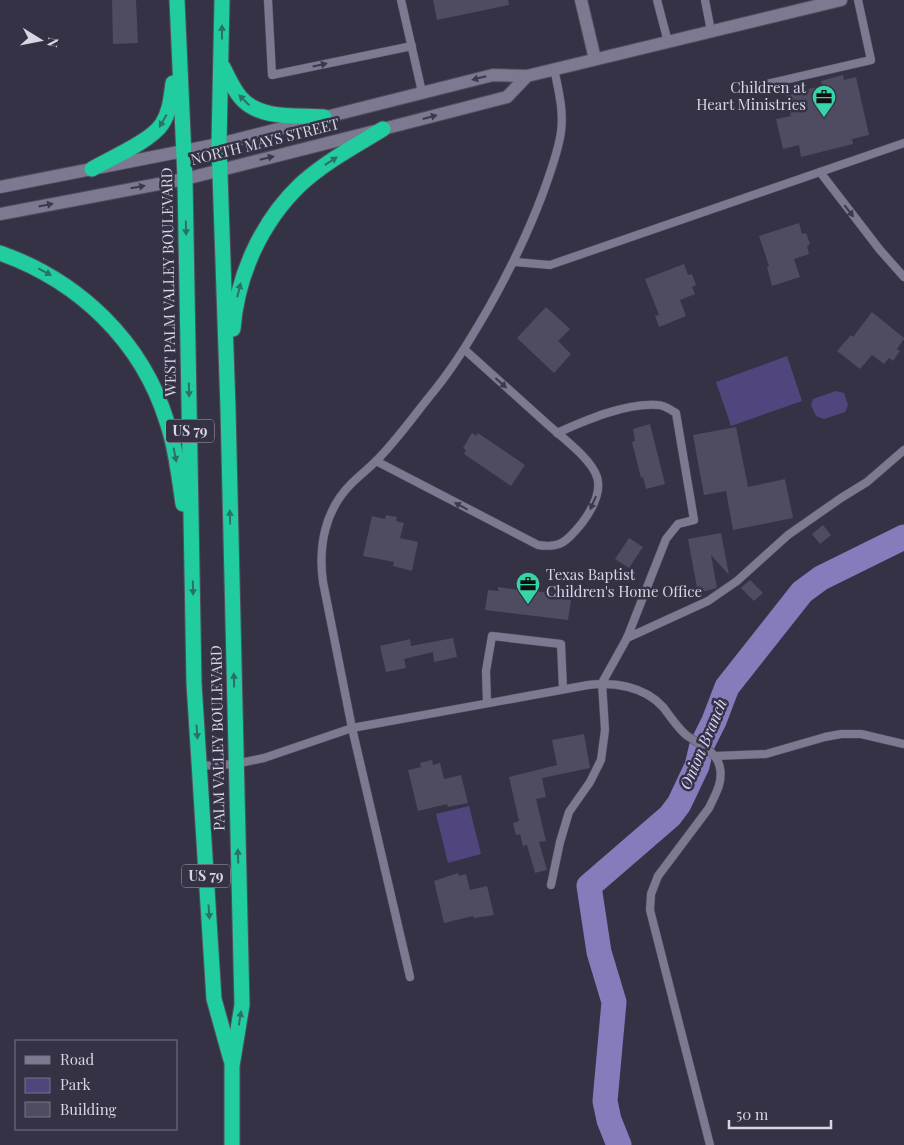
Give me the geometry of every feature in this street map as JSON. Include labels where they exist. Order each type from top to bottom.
[{"type":"highway","name":"WEST PALM VALLEY BOULEVARD","points":[[177,0],[185,179],[194,684]]},
{"type":"highway","name":"US 79","points":[[222,0],[219,144],[228,408]]},
{"type":"highway","points":[[92,168],[142,141],[162,125],[170,105],[178,39]]},
{"type":"highway","points":[[222,64],[240,98],[252,108],[272,114],[324,117]]},
{"type":"highway","points":[[228,408],[234,315],[249,261],[262,234],[279,209],[301,184],[328,163],[382,129]]},
{"type":"highway","points":[[0,253],[51,275],[82,298],[122,338],[147,374],[167,422],[174,448],[193,564]]},
{"type":"highway","name":"PALM VALLEY BOULEVARD","points":[[228,408],[242,1005],[232,1066],[232,1145]]},
{"type":"highway","name":"PALM VALLEY BOULEVARD","points":[[194,684],[214,999],[232,1066]]},
{"type":"main road","points":[[581,0],[595,59]]},
{"type":"main road","name":"NORTH MAYS STREET","points":[[0,187],[219,144],[494,75],[527,76],[840,0]]},
{"type":"main road","name":"NORTH MAYS STREET","points":[[0,214],[185,179],[507,97],[527,76]]},
{"type":"lane","points":[[268,0],[272,75],[412,46]]},
{"type":"lane","points":[[402,0],[422,92]]},
{"type":"lane","points":[[657,0],[668,42]]},
{"type":"lane","points":[[705,0],[712,32]]},
{"type":"lane","points":[[750,88],[871,60],[858,0]]},
{"type":"lane","points":[[410,977],[352,728],[323,582],[321,547],[330,514],[335,504],[350,485],[376,461],[465,350],[515,262],[533,221],[560,138],[562,104],[554,68]]},
{"type":"lane","points":[[515,262],[550,265],[820,172],[844,162],[904,143]]},
{"type":"lane","points":[[820,172],[880,250],[904,277]]},
{"type":"lane","points":[[376,461],[527,541],[538,545],[554,546],[562,544],[586,518],[598,488],[597,478],[588,462],[465,350]]},
{"type":"lane","points":[[551,885],[560,842],[570,812],[594,777],[601,760],[606,730],[602,683],[627,638],[666,539],[678,524],[694,520],[676,413],[660,404],[637,407],[602,414],[557,433]]},
{"type":"lane","points":[[627,638],[708,601],[737,581],[788,535],[867,482],[904,450]]},
{"type":"lane","points":[[487,703],[486,670],[492,636],[561,644],[563,689]]},
{"type":"lane","points":[[199,766],[235,764],[264,758],[352,728],[563,689],[602,683],[621,685],[646,694],[662,707],[685,734],[715,756],[720,767],[718,790],[709,808],[658,876],[651,894],[650,910],[710,1145]]},
{"type":"lane","points":[[715,756],[766,754],[841,734],[861,734],[904,744]]},
{"type":"green space","points":[[787,356],[802,401],[731,426],[716,382]]},
{"type":"green space","points":[[836,391],[844,393],[848,405],[845,412],[824,419],[816,416],[811,405],[813,399]]},
{"type":"green space","points":[[469,806],[481,854],[448,863],[436,814]]},
{"type":"building","points":[[112,0],[136,0],[138,43],[113,44]]},
{"type":"building","points":[[433,0],[508,0],[509,5],[437,20]]},
{"type":"building","name":"Children at Heart Ministries","points":[[843,75],[844,80],[856,77],[869,135],[852,139],[853,144],[801,157],[799,145],[783,149],[776,119],[791,116],[786,94],[822,86],[821,81]]},
{"type":"building","points":[[799,223],[802,234],[806,233],[810,244],[807,246],[809,254],[794,259],[800,277],[772,286],[767,267],[769,266],[759,236]]},
{"type":"building","points":[[684,264],[688,275],[692,274],[696,285],[692,287],[695,294],[680,300],[686,316],[659,327],[655,316],[659,315],[645,279]]},
{"type":"building","points":[[546,307],[570,329],[558,341],[571,354],[554,373],[517,338]]},
{"type":"building","points":[[872,312],[904,339],[897,349],[900,351],[893,361],[889,358],[884,364],[872,355],[860,369],[837,351],[851,335],[853,337]]},
{"type":"building","points":[[650,424],[665,484],[646,489],[643,477],[641,478],[632,442],[635,441],[633,429]]},
{"type":"building","points":[[736,427],[748,487],[785,479],[793,518],[733,530],[726,491],[704,495],[693,435]]},
{"type":"building","points":[[472,433],[476,436],[478,433],[525,465],[511,486],[464,454],[466,450],[463,448]]},
{"type":"building","points":[[386,515],[397,517],[396,521],[404,523],[400,538],[418,542],[412,571],[393,566],[394,562],[363,556],[372,516],[385,519]]},
{"type":"building","points":[[823,525],[831,535],[820,544],[812,534]]},
{"type":"building","points":[[721,533],[729,575],[711,555],[717,588],[698,593],[688,539]]},
{"type":"building","points":[[629,538],[643,547],[629,568],[615,559]]},
{"type":"building","points":[[750,580],[763,593],[754,601],[741,588]]},
{"type":"building","name":"Texas Baptist Children's Home Office","points":[[498,587],[525,591],[525,587],[535,588],[535,591],[561,594],[561,598],[571,600],[568,620],[485,610],[488,590],[498,591]]},
{"type":"building","points":[[453,638],[457,657],[434,662],[433,652],[404,659],[406,668],[386,672],[380,646],[410,639],[411,646]]},
{"type":"building","points":[[584,734],[590,768],[542,778],[546,797],[536,799],[546,841],[539,842],[547,870],[535,873],[527,845],[523,846],[520,834],[516,835],[513,823],[519,821],[509,777],[557,765],[552,740]]},
{"type":"building","points":[[432,760],[433,765],[440,763],[444,779],[461,775],[468,803],[448,807],[447,804],[418,811],[408,770],[421,767],[420,763]]},
{"type":"building","points":[[458,873],[459,876],[466,874],[470,890],[487,886],[494,915],[474,918],[473,916],[444,923],[434,881]]},
{"type":"waterway","name":"Onion Branch","points":[[619,1145],[609,1120],[605,1101],[614,1002],[599,952],[589,886],[670,816],[679,804],[697,766],[702,745],[714,721],[727,687],[802,592],[821,578],[904,537]]},
{"type":"place","name":"Children at Heart Ministries","points":[[824,118]]},
{"type":"place","name":"Texas Baptist Children's Home Office","points":[[528,605]]}]
